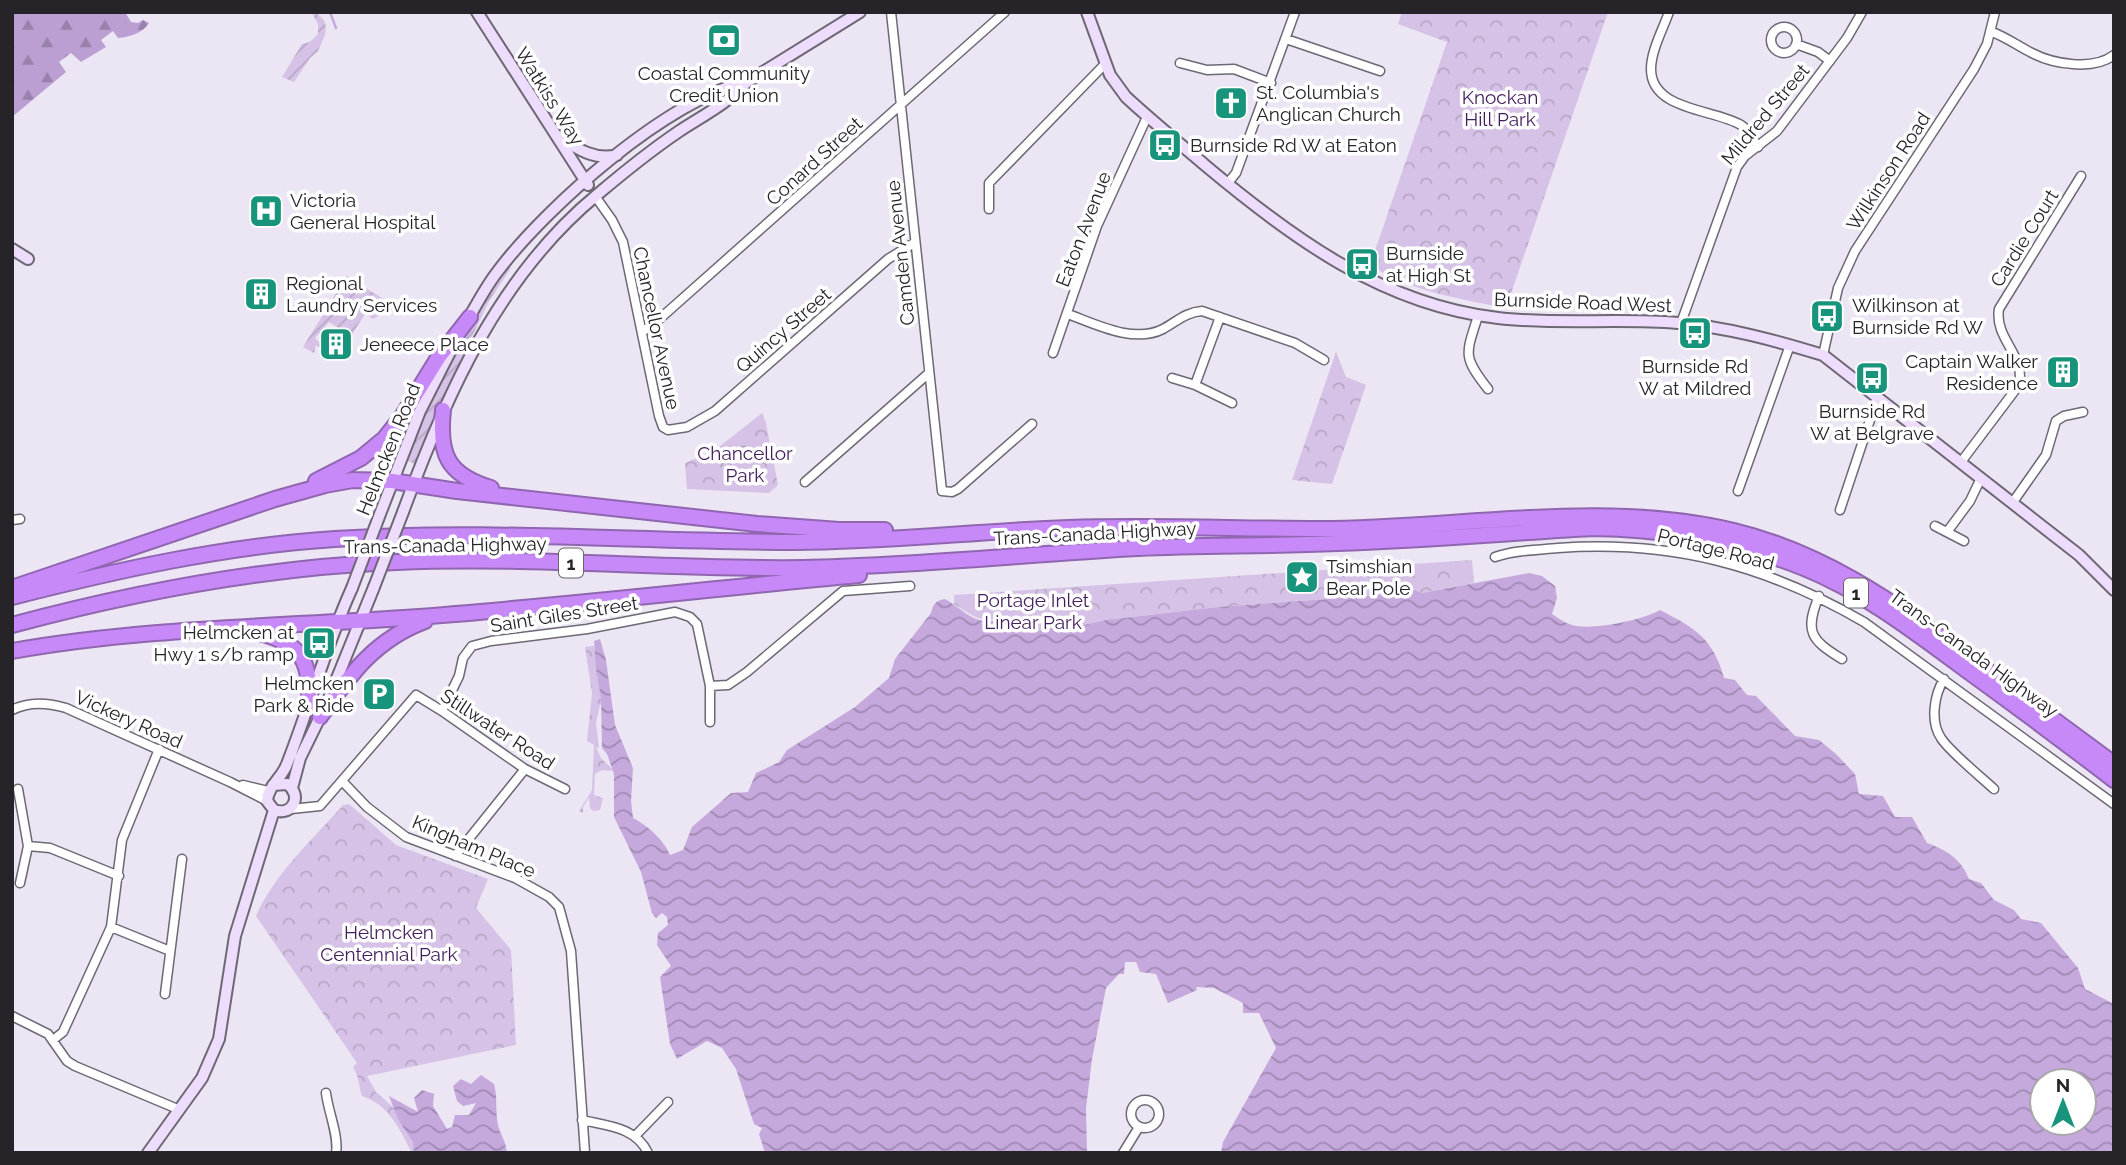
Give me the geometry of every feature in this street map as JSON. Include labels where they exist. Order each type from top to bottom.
[{"type":"highway","points":[[275,499],[349,465],[384,439],[404,415],[438,358],[470,317]]},
{"type":"highway","points":[[443,411],[442,444],[444,453],[456,471],[475,484],[544,499]]},
{"type":"highway","points":[[12,588],[275,499],[339,482],[366,480],[714,520],[839,530],[902,530],[1010,524],[1064,528]]},
{"type":"highway","name":"Trans-Canada Highway","points":[[12,597],[142,565],[220,552],[331,539],[456,534],[805,542],[1064,528],[1373,529],[1614,516],[1655,518],[1726,530],[1786,547],[1861,582],[1915,617],[2114,764]]},
{"type":"highway","name":"Trans-Canada Highway","points":[[12,625],[174,586],[280,570],[341,565],[473,561],[803,568],[1135,548],[1335,543],[1633,528],[1720,541],[1793,564],[1855,593],[1916,633],[2114,780]]},
{"type":"highway","points":[[12,651],[57,643],[439,615],[907,571],[1099,558],[1135,548]]},
{"type":"highway","points":[[320,718],[347,679],[385,641],[404,629],[439,615]]},
{"type":"highway","points":[[240,628],[278,639],[291,646],[304,659],[308,672],[309,707]]},
{"type":"main road","name":"Watkiss Way","points":[[477,12],[552,133],[596,196]]},
{"type":"main road","name":"Helmcken Road","points":[[292,788],[300,758],[320,718],[360,621],[443,411],[482,335],[531,259],[596,196],[677,133],[733,97],[747,82],[860,12]]},
{"type":"main road","name":"Burnside Road West","points":[[1087,12],[1105,64],[1115,83],[1147,117],[1227,184],[1292,233],[1365,278],[1423,302],[1478,316],[1540,322],[1681,323],[1790,345],[1823,355],[2079,555],[2114,590]]},
{"type":"main road","name":"Helmcken Road","points":[[148,1153],[202,1078],[219,1039],[235,936],[278,802],[284,772],[309,707],[336,623],[420,411],[470,317],[492,279],[521,243],[546,217],[618,154],[655,126],[727,86],[747,82]]},
{"type":"main road","points":[[552,133],[592,155],[608,157],[618,154]]},
{"type":"main road","points":[[12,249],[28,259]]},
{"type":"main road","points":[[286,784],[292,788],[296,795],[278,802],[286,784]]},
{"type":"street","name":"Camden Avenue","points":[[891,12],[942,491],[952,492],[958,489],[1032,424]]},
{"type":"street","name":"Conard Street","points":[[642,332],[1004,12]]},
{"type":"street","points":[[1227,184],[1236,173],[1295,12]]},
{"type":"street","points":[[1669,12],[1650,71],[1656,87],[1671,101],[1744,126],[1758,147]]},
{"type":"street","name":"Mildred Street","points":[[1681,323],[1731,182],[1745,156],[1777,131],[1847,38],[1862,12]]},
{"type":"street","name":"Wilkinson Road","points":[[1823,355],[1838,288],[1855,251],[1974,69],[1992,32],[1996,12]]},
{"type":"street","points":[[1992,32],[2031,53],[2051,60],[2084,64],[2102,62],[2114,55]]},
{"type":"street","points":[[1286,39],[1380,71]]},
{"type":"street","points":[[1796,44],[1818,52],[1830,61]]},
{"type":"street","points":[[1180,63],[1207,71],[1234,69],[1271,83]]},
{"type":"street","points":[[989,209],[989,183],[1105,64]]},
{"type":"street","name":"Eaton Avenue","points":[[1053,354],[1097,226],[1147,117]]},
{"type":"street","name":"Cardie Court","points":[[1961,462],[2019,385],[2021,369],[1998,326],[1999,309],[2081,176]]},
{"type":"street","name":"Chancellor Avenue","points":[[596,196],[623,242],[659,416],[663,427],[668,430]]},
{"type":"street","name":"Quincy Street","points":[[668,430],[701,421],[715,411],[888,260],[914,243]]},
{"type":"street","points":[[1068,314],[1099,326],[1146,335],[1195,311],[1202,311],[1295,343],[1324,360]]},
{"type":"street","points":[[1478,316],[1468,358],[1488,389]]},
{"type":"street","points":[[1195,385],[1220,317]]},
{"type":"street","points":[[1738,491],[1790,345]]},
{"type":"street","points":[[805,482],[929,373]]},
{"type":"street","points":[[1172,378],[1195,385],[1232,403]]},
{"type":"street","points":[[1840,510],[1878,396]]},
{"type":"street","points":[[2013,502],[2046,455],[2056,421],[2064,416],[2083,412]]},
{"type":"street","points":[[1947,533],[1970,500],[1981,478]]},
{"type":"street","points":[[1934,526],[1964,541]]},
{"type":"street","name":"Portage Road","points":[[1495,557],[1510,552],[1591,546],[1657,548],[1752,569],[1819,596],[1864,622],[2114,804]]},
{"type":"street","points":[[710,722],[710,686],[728,685],[747,672],[843,591],[910,586]]},
{"type":"street","points":[[1819,596],[1812,613],[1810,631],[1819,645],[1842,659]]},
{"type":"street","name":"Saint Giles Street","points":[[442,710],[455,686],[463,658],[472,646],[491,641],[587,629],[675,612],[690,617],[697,624],[710,686]]},
{"type":"street","points":[[1944,679],[1938,689],[1934,721],[1941,738],[1994,789]]},
{"type":"street","name":"Stillwater Road","points":[[342,782],[416,695],[442,710],[525,769],[565,789]]},
{"type":"street","name":"Vickery Road","points":[[12,710],[30,704],[50,703],[278,802]]},
{"type":"street","points":[[53,1040],[63,1032],[111,927],[122,840],[159,749]]},
{"type":"street","points":[[455,856],[525,769]]},
{"type":"street","points":[[278,802],[320,806],[342,782]]},
{"type":"street","name":"Kingham Place","points":[[342,782],[367,807],[407,837],[515,878],[549,897],[559,907],[571,951],[585,1153]]},
{"type":"street","points":[[18,789],[28,846],[20,883]]},
{"type":"street","points":[[28,846],[50,848],[119,876]]},
{"type":"street","points":[[165,994],[182,859]]},
{"type":"street","points":[[111,927],[170,951]]},
{"type":"street","points":[[12,1016],[36,1026],[53,1040],[67,1061],[75,1066],[180,1110]]},
{"type":"street","points":[[326,1093],[338,1143],[336,1153]]},
{"type":"street","points":[[636,1135],[668,1102]]},
{"type":"street","points":[[582,1120],[636,1135],[648,1153]]},
{"type":"street","points":[[1123,1153],[1139,1126]]},
{"type":"green space","points":[[12,12],[125,12],[131,22],[138,23],[143,20],[149,23],[139,32],[127,37],[118,38],[113,31],[101,40],[106,47],[81,62],[71,53],[59,62],[66,72],[12,117]]},
{"type":"green space","points":[[315,12],[324,20],[325,35],[318,51],[294,82],[282,77],[302,44],[310,42],[318,34],[318,24],[312,13]]},
{"type":"green space","name":"Knockan Hill Park","points":[[1402,12],[1608,12],[1506,308],[1418,288],[1370,265],[1447,42],[1398,24]]},
{"type":"green space","points":[[508,266],[511,268],[489,301],[415,464],[407,461],[452,360],[478,312]]},
{"type":"green space","points":[[347,276],[401,310],[383,313],[373,319],[365,314],[351,336],[329,322],[315,338],[325,347],[324,350],[316,345],[314,353],[303,347]]},
{"type":"green space","points":[[1336,352],[1346,377],[1366,385],[1332,484],[1292,480]]},
{"type":"green space","name":"Chancellor Park","points":[[762,413],[778,485],[769,493],[687,489],[685,463],[714,451]]},
{"type":"green space","name":"Portage Inlet Linear Park","points":[[1472,560],[1474,583],[1422,593],[1398,583],[1392,590],[1380,595],[1218,607],[1106,620],[1032,633],[1018,632],[1008,619],[979,618],[954,604],[954,595]]},
{"type":"green space","points":[[594,646],[606,703],[600,705],[596,723],[599,748],[596,747],[601,758],[614,771],[602,770],[595,774],[594,795],[603,798],[600,810],[593,811],[590,808],[589,797],[583,807],[583,813],[579,811],[592,790],[594,745],[587,741],[592,693],[585,647]]},
{"type":"green space","name":"Helmcken Centennial Park","points":[[349,804],[396,845],[488,879],[476,908],[511,950],[516,1045],[367,1076],[376,1092],[394,1108],[420,1153],[412,1153],[387,1112],[362,1096],[353,1067],[357,1063],[256,916],[273,885],[295,857],[343,805]]},
{"type":"water","points":[[1529,573],[1542,576],[1555,586],[1557,598],[1552,614],[1569,624],[1591,627],[1617,624],[1660,610],[1693,629],[1714,653],[1724,678],[1735,680],[1747,695],[1756,696],[1795,736],[1819,740],[1855,774],[1859,794],[1883,796],[1895,817],[1912,817],[1927,843],[1952,856],[1969,879],[1981,883],[1994,900],[2014,910],[2021,919],[2041,923],[2078,968],[2085,989],[2114,1004],[2114,1153],[1221,1153],[1223,1142],[1276,1048],[1259,1013],[1243,1013],[1243,1003],[1214,988],[1196,987],[1197,990],[1168,1003],[1156,974],[1140,972],[1136,962],[1125,962],[1124,974],[1119,974],[1106,988],[1092,1059],[1086,1108],[1087,1153],[765,1153],[759,1134],[762,1128],[754,1124],[736,1069],[722,1048],[707,1041],[677,1059],[670,1044],[660,977],[671,966],[657,945],[658,933],[668,925],[667,917],[662,913],[656,918],[652,913],[641,872],[614,817],[614,774],[602,748],[601,698],[594,641],[600,639],[606,660],[615,725],[633,768],[633,818],[664,844],[670,855],[683,850],[692,827],[731,793],[748,792],[756,773],[779,762],[787,750],[855,707],[889,678],[895,659],[931,613],[935,603],[942,600],[945,599],[974,618],[1014,622],[1018,632],[1032,633],[1106,620],[1218,607],[1380,595],[1392,590],[1398,583],[1422,593]]},
{"type":"water","points":[[481,1075],[494,1084],[498,1125],[507,1153],[414,1151],[413,1142],[398,1119],[389,1096],[418,1112],[414,1098],[422,1090],[434,1094],[433,1106],[447,1129],[452,1127],[455,1115],[469,1115],[476,1103],[463,1106],[457,1101],[453,1086],[461,1079],[471,1084]]},
{"type":"waterway","points":[[330,12],[336,28]]},
{"type":"place","name":"Coastal Community Credit Union","points":[[724,40]]},
{"type":"place","name":"St. Columbia's Anglican Church","points":[[1231,103]]},
{"type":"place","name":"Burnside Rd W at Eaton","points":[[1165,145]]},
{"type":"place","name":"Victoria General Hospital","points":[[266,211]]},
{"type":"place","name":"Burnside at High St","points":[[1362,264]]},
{"type":"place","name":"Regional Laundry Services","points":[[261,294]]},
{"type":"place","name":"Wilkinson at Burnside Rd W","points":[[1827,316]]},
{"type":"place","name":"Burnside Rd W at Mildred","points":[[1695,333]]},
{"type":"place","name":"Jeneece Place","points":[[336,344]]},
{"type":"place","name":"Captain Walker Residence","points":[[2063,372]]},
{"type":"place","name":"Burnside Rd W at Belgrave","points":[[1872,378]]},
{"type":"place","name":"Tsimshian Bear Pole","points":[[1302,577]]},
{"type":"place","name":"Helmcken at Hwy 1 s/b ramp","points":[[319,643]]},
{"type":"place","name":"Helmcken Park & Ride","points":[[379,694]]}]
